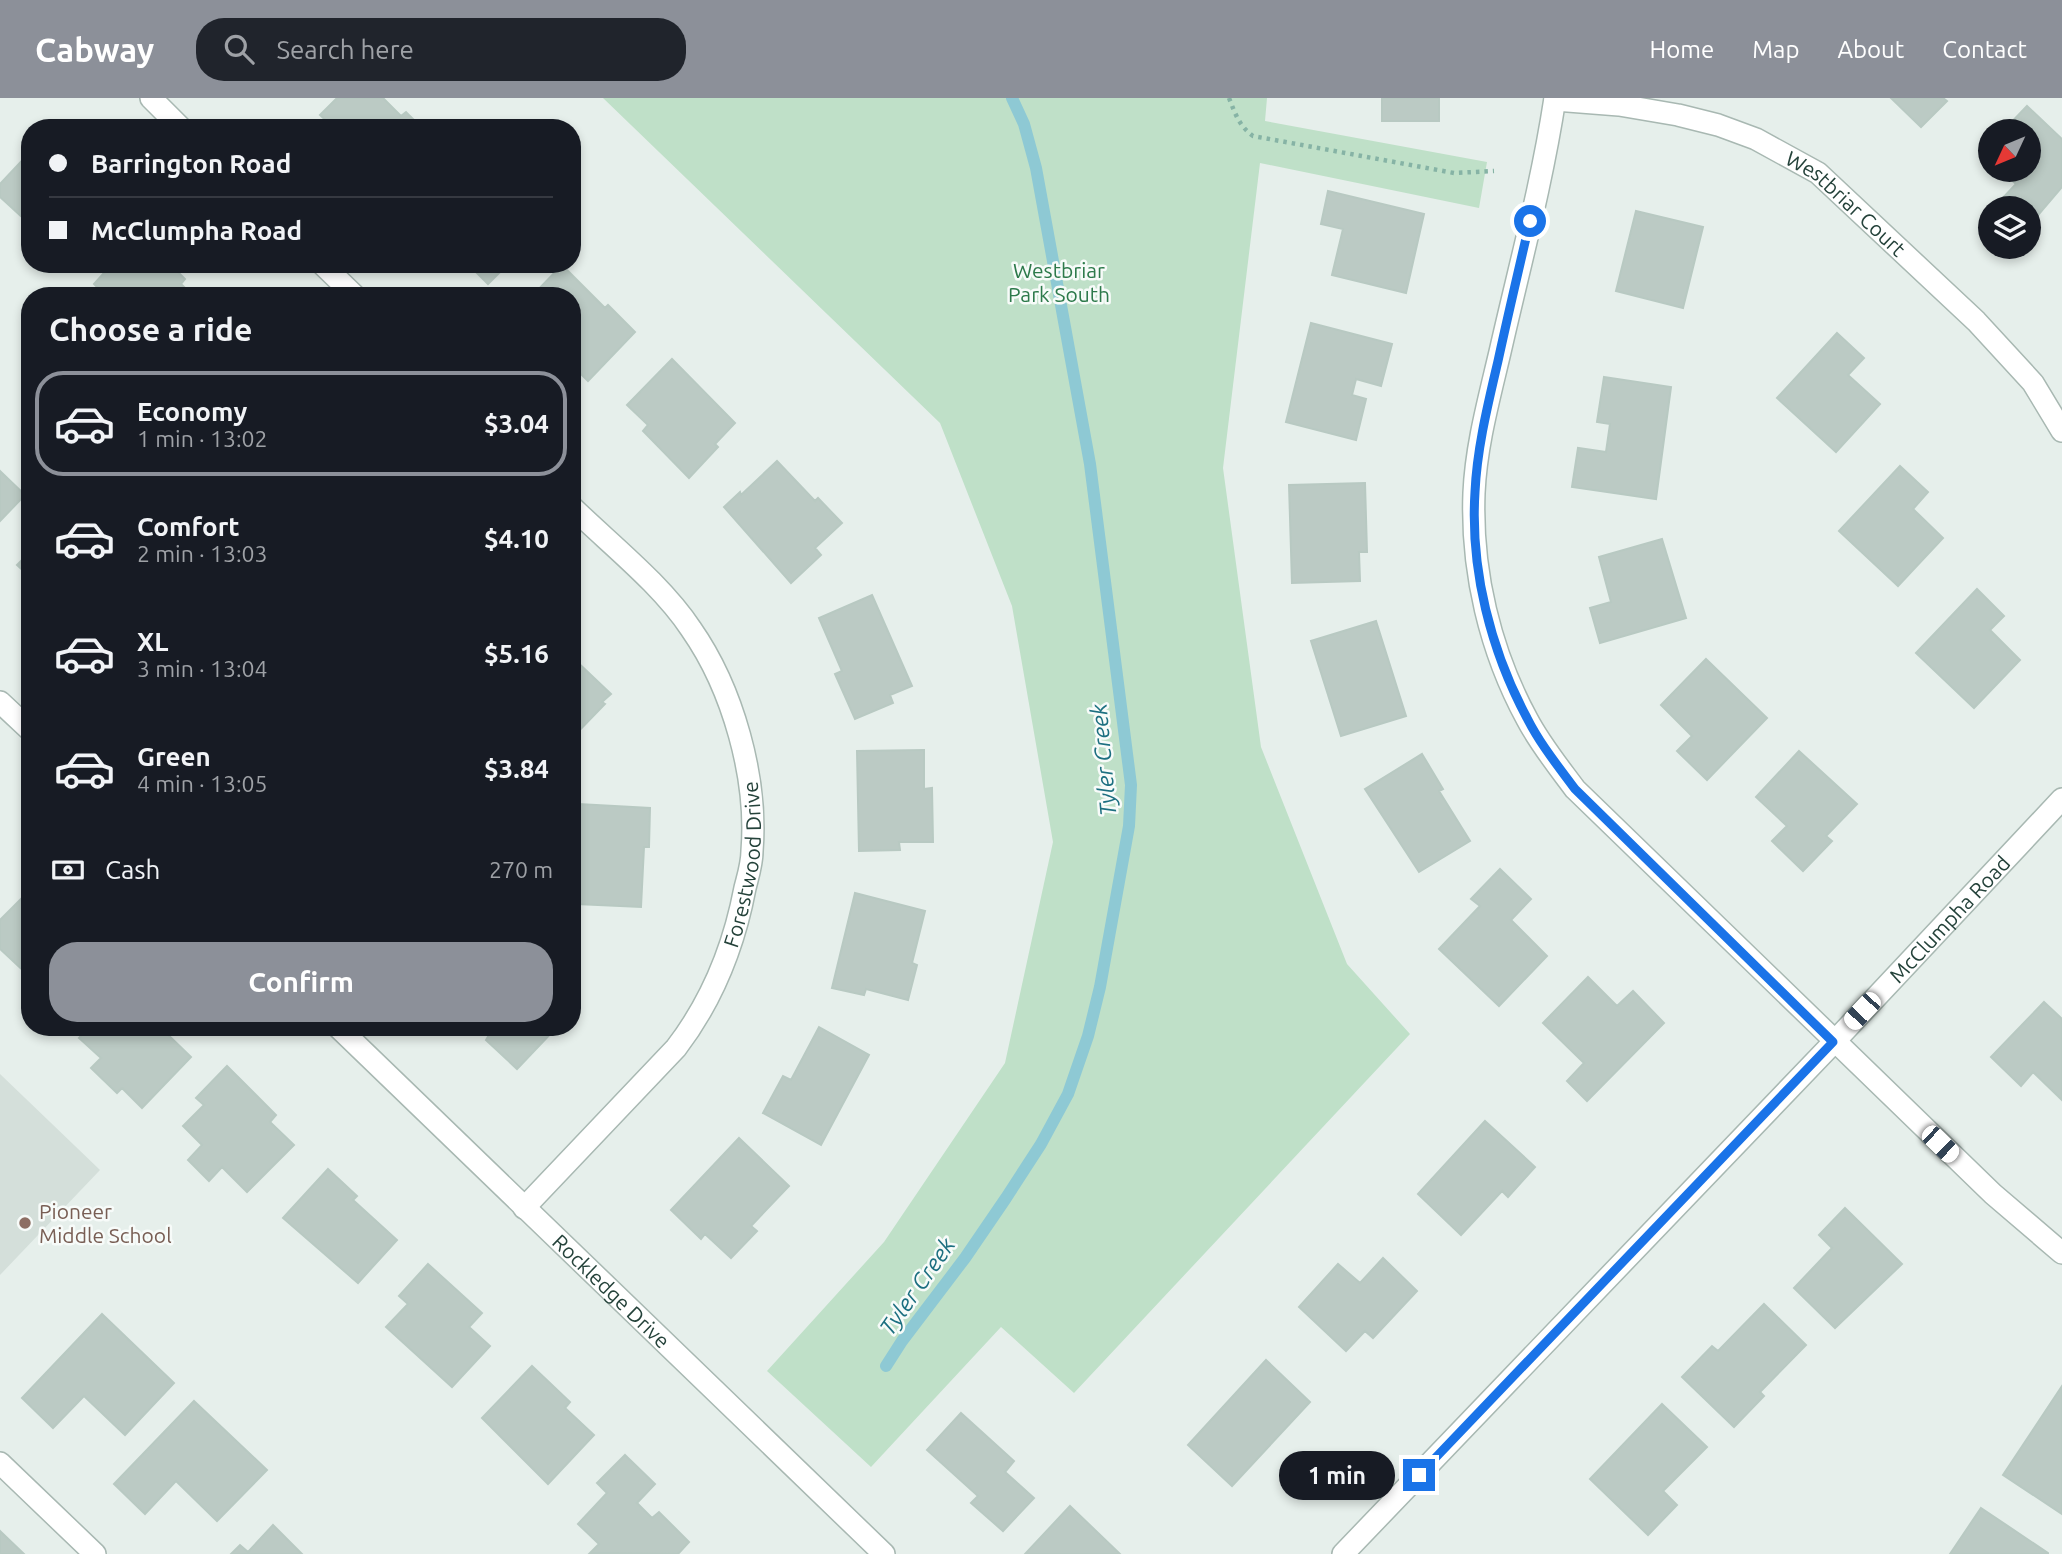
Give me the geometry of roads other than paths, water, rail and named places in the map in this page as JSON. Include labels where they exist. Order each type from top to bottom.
[{"type":"street","points":[[150,98],[172,119]]},
{"type":"street","points":[[1555,99],[1484,422],[1476,480],[1479,576],[1491,631],[1505,671],[1527,719],[1549,755],[1575,789],[1833,1042],[1993,1194],[2062,1253]]},
{"type":"street","name":"Westbriar Court","points":[[1555,99],[1619,105],[1718,125],[1756,139],[1818,173],[1976,321],[2033,383],[2062,431]]},
{"type":"street","points":[[331,273],[346,287]]},
{"type":"street","name":"Forestwood Drive","points":[[524,1208],[676,1048],[694,1025],[712,993],[728,953],[743,903],[752,853],[752,807],[744,758],[737,726],[716,673],[691,628],[653,586],[581,516]]},
{"type":"street","points":[[0,702],[21,722]]},
{"type":"street","name":"McClumpha Road","points":[[1343,1554],[2062,799]]},
{"type":"street","name":"Rockledge Drive","points":[[347,1036],[884,1554]]},
{"type":"street","points":[[0,1463],[95,1554]]},
{"type":"waterway","name":"Tyler Creek","points":[[886,1366],[1006,1198],[1041,1144],[1068,1094],[1088,1036],[1100,987],[1129,826],[1131,785],[1090,464],[1036,168],[1024,124],[1012,98]]},
{"type":"place","name":"Pioneer Middle School","points":[[25,1223]]},
{"type":"park label","name":"Westbriar Park South","points":[[1059,282]]}]
